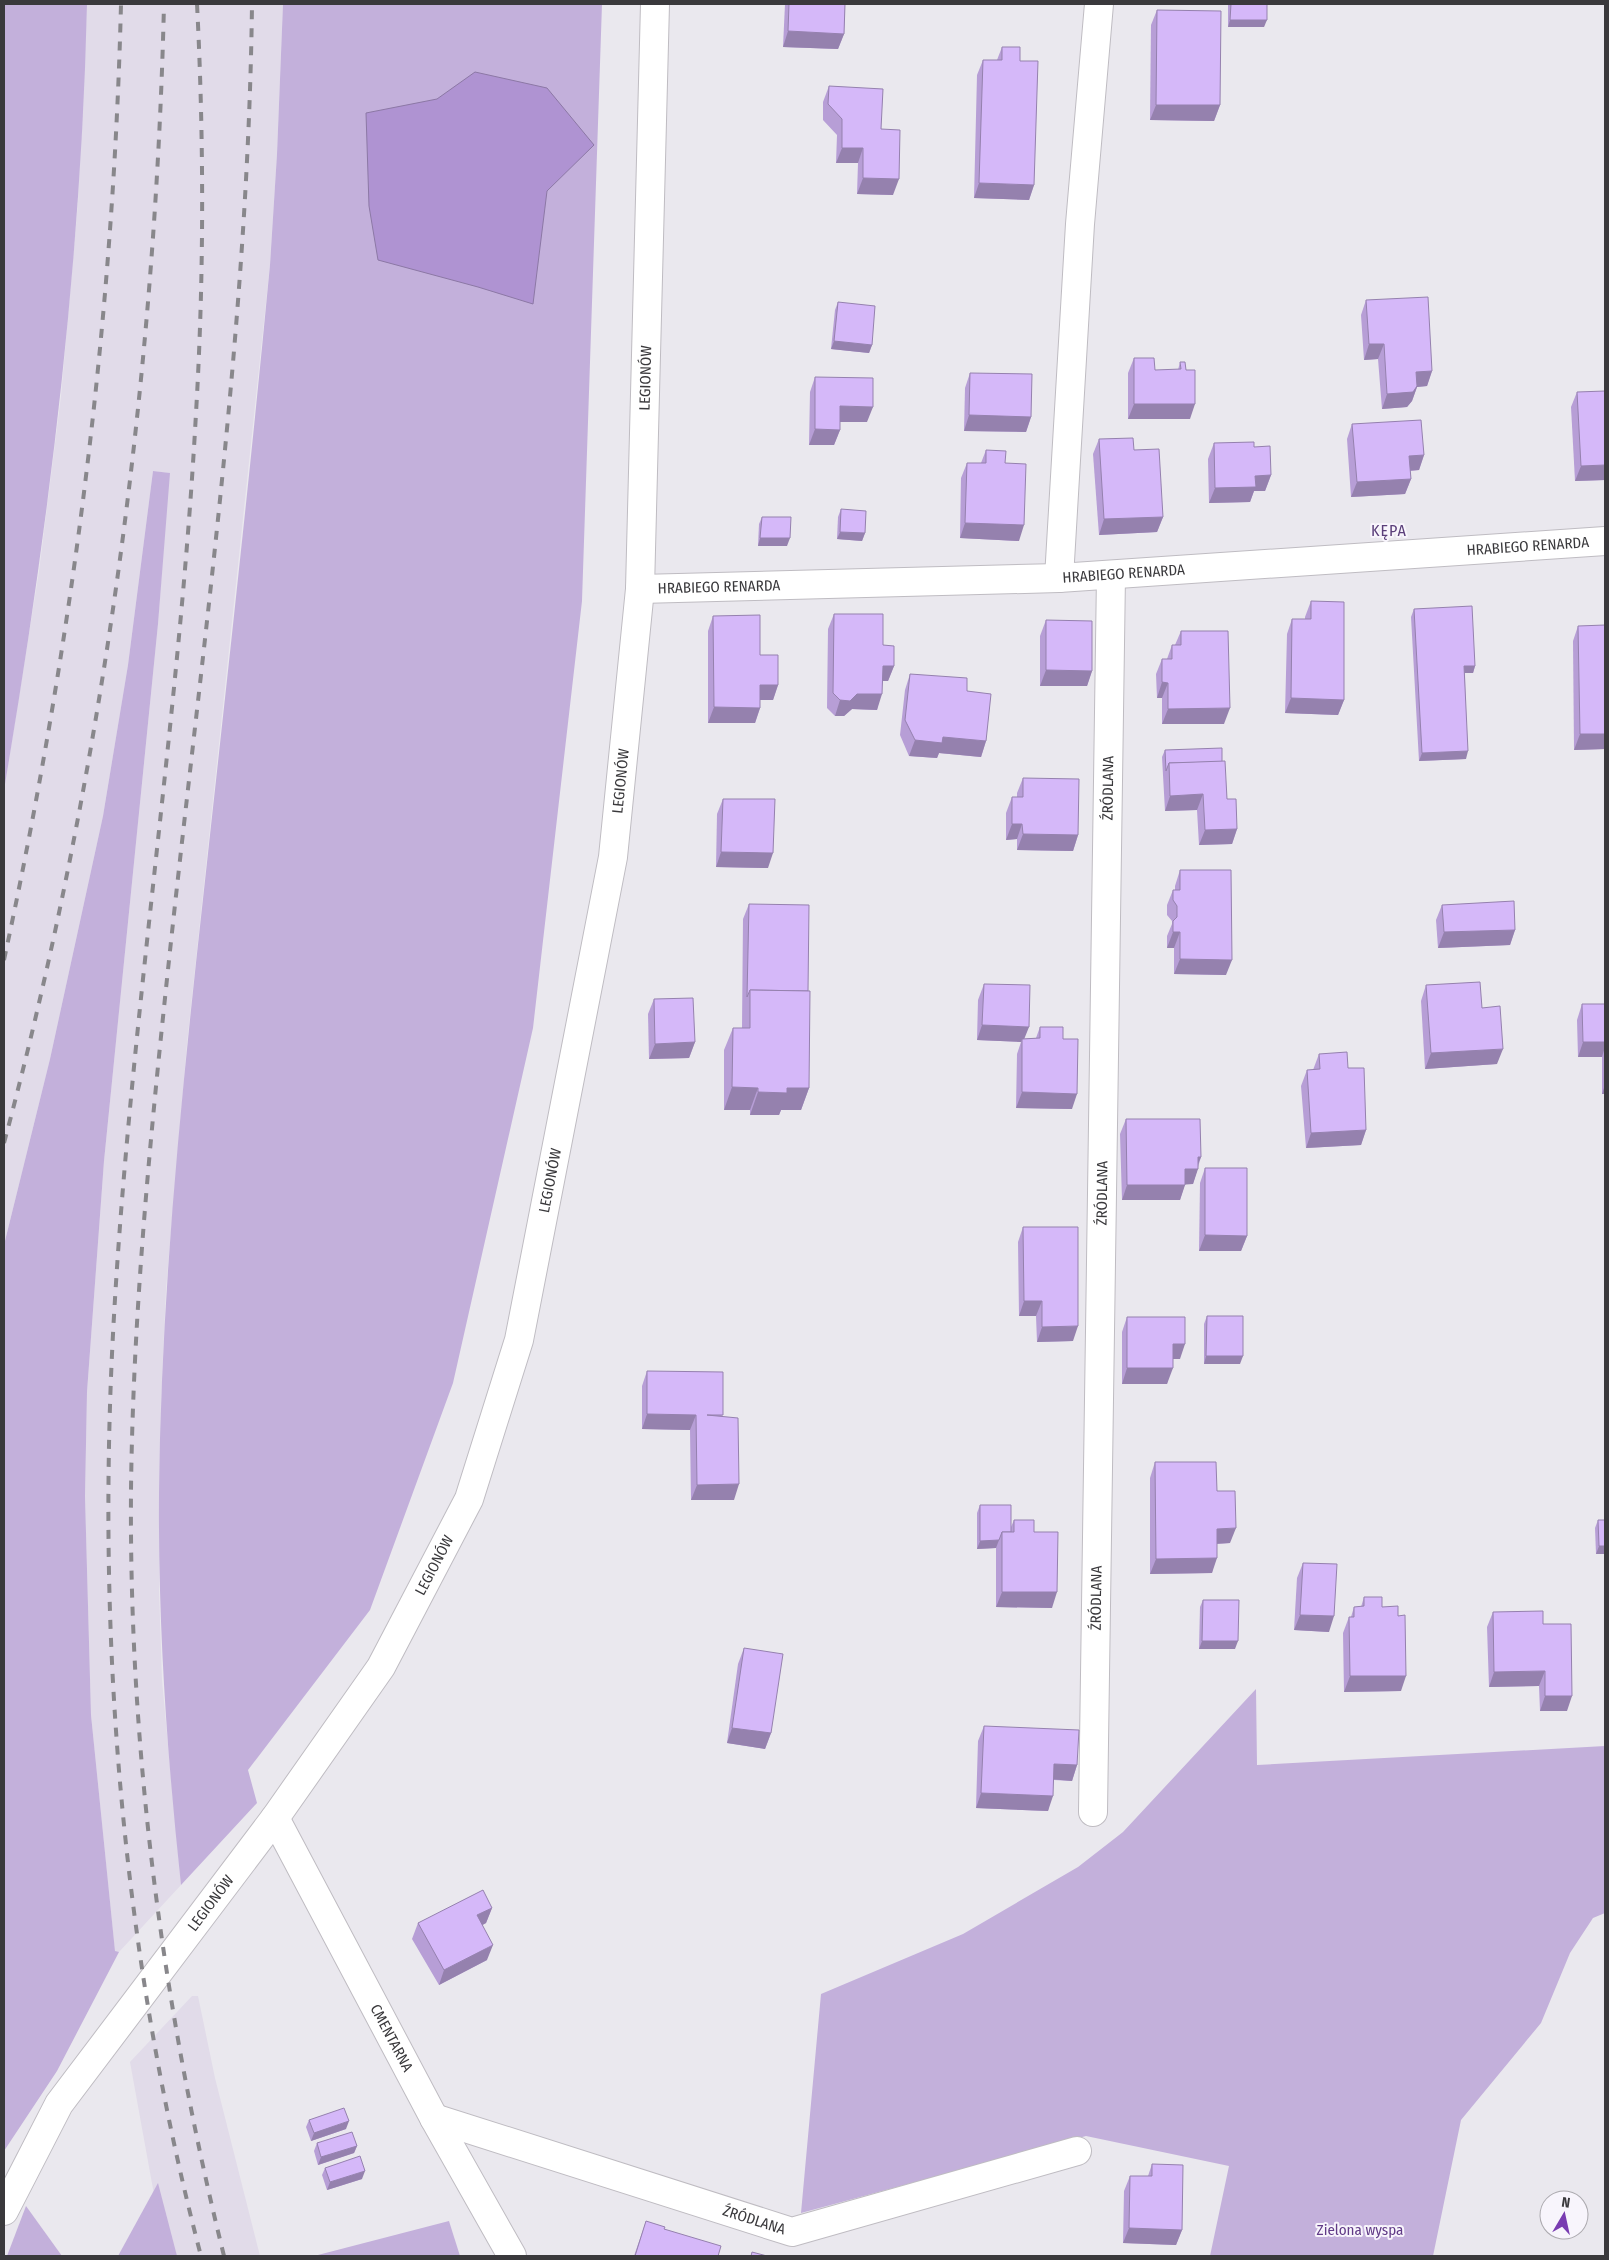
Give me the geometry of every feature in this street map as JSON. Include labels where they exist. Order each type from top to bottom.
[{"type":"street","name":"LEGIONÓW","points":[[4,2211],[59,2104],[275,1818],[381,1667],[469,1499],[519,1340],[613,857],[640,589],[655,4]]},
{"type":"street","points":[[1059,578],[1080,224],[1099,4]]},
{"type":"street","name":"HRABIEGO RENARDA","points":[[640,589],[1059,578],[1605,541]]},
{"type":"street","name":"ŹRÓDLANA","points":[[1093,1812],[1111,575]]},
{"type":"street","name":"CMENTARNA","points":[[275,1818],[434,2118],[512,2256]]},
{"type":"street","name":"ŹRÓDLANA","points":[[434,2118],[792,2232],[1077,2152]]},
{"type":"shaded area","points":[[87,4],[283,4],[270,265],[187,1044],[166,1290],[161,1401],[159,1589],[162,1680],[181,1885],[119,1952],[115,1952],[91,1715],[85,1496],[87,1392],[104,1161],[158,624],[169,473],[153,471],[128,665],[103,816],[50,1059],[4,1245],[4,790],[39,571],[61,396],[78,202]]},
{"type":"shaded area","points":[[475,72],[547,88],[594,145],[547,191],[533,304],[378,260],[369,206],[366,113],[437,99]]},
{"type":"shaded area","points":[[192,1996],[198,1996],[215,2078],[260,2256],[170,2256],[155,2200],[130,2062]]},
{"type":"green space","points":[[4,4],[87,4],[78,202],[60,398],[35,595],[4,790]]},
{"type":"green space","points":[[283,4],[602,4],[582,601],[533,1028],[453,1383],[370,1610],[248,1770],[257,1803],[181,1885],[168,1739],[160,1592],[159,1494],[168,1270],[187,1048],[270,265]]},
{"type":"green space","points":[[153,471],[170,473],[158,624],[104,1161],[87,1392],[85,1496],[91,1715],[115,1951],[119,1952],[57,2071],[4,2151],[4,1245],[50,1059],[103,816],[128,665]]},
{"type":"green space","name":"Zielona wyspa","points":[[1256,1689],[1257,1765],[1605,1746],[1605,1913],[1593,1918],[1570,1953],[1541,2023],[1461,2120],[1433,2256],[1210,2256],[1229,2166],[1086,2136],[801,2213],[821,1994],[963,1934],[1078,1867],[1123,1832]]},
{"type":"green space","points":[[158,2183],[177,2256],[118,2256]]},
{"type":"green space","points":[[26,2206],[62,2256],[7,2256]]},
{"type":"green space","points":[[449,2221],[460,2256],[314,2256]]},
{"type":"building","points":[[789,4],[845,4],[844,34],[788,31]]},
{"type":"building","points":[[1231,4],[1267,4],[1267,20],[1230,20]]},
{"type":"building","points":[[1157,10],[1221,11],[1220,105],[1156,105]]},
{"type":"building","points":[[1002,47],[1020,47],[1020,61],[1038,61],[1034,185],[979,183],[983,60],[1002,60]]},
{"type":"building","points":[[829,86],[883,89],[881,129],[900,130],[899,179],[863,178],[863,148],[842,148],[842,119],[828,104]]},
{"type":"building","points":[[1428,297],[1432,371],[1416,372],[1417,386],[1413,392],[1387,394],[1384,344],[1369,344],[1366,300]]},
{"type":"building","points":[[838,302],[875,306],[872,345],[834,341]]},
{"type":"building","points":[[1134,358],[1154,358],[1155,370],[1181,369],[1180,362],[1185,362],[1186,370],[1195,370],[1195,404],[1134,404]]},
{"type":"building","points":[[970,373],[1032,374],[1031,417],[969,415]]},
{"type":"building","points":[[815,377],[873,378],[873,407],[840,406],[840,430],[815,429]]},
{"type":"building","points":[[1605,391],[1605,465],[1581,466],[1577,392]]},
{"type":"building","points":[[1421,420],[1424,455],[1409,456],[1411,479],[1357,482],[1352,424]]},
{"type":"building","points":[[1133,438],[1134,450],[1159,449],[1163,517],[1104,519],[1099,439]]},
{"type":"building","points":[[1254,442],[1254,447],[1270,446],[1271,475],[1255,476],[1256,487],[1215,488],[1214,443]]},
{"type":"building","points":[[986,450],[1006,451],[1005,463],[1026,464],[1024,525],[965,523],[967,463],[986,463]]},
{"type":"building","points":[[841,509],[866,511],[865,533],[840,532]]},
{"type":"building","points":[[762,517],[791,517],[790,538],[760,538]]},
{"type":"building","points":[[1311,601],[1344,602],[1344,700],[1291,698],[1292,619],[1311,619]]},
{"type":"building","points":[[1472,606],[1475,666],[1464,666],[1468,751],[1422,753],[1414,609]]},
{"type":"building","points":[[834,614],[883,614],[883,645],[894,646],[894,666],[883,666],[882,694],[857,694],[850,701],[840,700],[833,693]]},
{"type":"building","points":[[760,615],[760,655],[778,655],[778,685],[760,685],[760,708],[714,707],[713,616]]},
{"type":"building","points":[[1046,620],[1092,621],[1092,671],[1046,670]]},
{"type":"building","points":[[1605,625],[1605,734],[1580,734],[1578,626]]},
{"type":"building","points":[[1181,631],[1228,631],[1230,708],[1168,709],[1168,683],[1162,682],[1162,659],[1172,659],[1172,645],[1181,645]]},
{"type":"building","points":[[910,674],[967,678],[967,691],[991,694],[986,741],[943,737],[942,743],[915,740],[905,720]]},
{"type":"building","points":[[1222,748],[1222,762],[1169,763],[1166,771],[1165,750]]},
{"type":"building","points":[[1225,761],[1227,799],[1236,799],[1237,829],[1205,830],[1203,794],[1170,796],[1169,763]]},
{"type":"building","points":[[1023,778],[1079,779],[1078,835],[1023,834],[1022,824],[1012,824],[1012,797],[1023,797]]},
{"type":"building","points":[[723,799],[775,799],[773,853],[721,852]]},
{"type":"building","points":[[1180,870],[1231,870],[1232,960],[1180,959],[1180,932],[1173,932],[1173,921],[1177,917],[1177,906],[1173,900],[1173,890],[1180,890]]},
{"type":"building","points":[[1514,901],[1515,930],[1444,932],[1442,905]]},
{"type":"building","points":[[749,904],[809,905],[808,991],[750,990],[747,997]]},
{"type":"building","points":[[1480,982],[1482,1008],[1500,1006],[1503,1049],[1431,1053],[1426,985]]},
{"type":"building","points":[[984,984],[1030,985],[1029,1027],[982,1025]]},
{"type":"building","points":[[750,990],[810,991],[809,1088],[787,1088],[787,1093],[758,1092],[758,1088],[732,1087],[733,1028],[750,1028]]},
{"type":"building","points":[[693,998],[695,1042],[655,1044],[654,999]]},
{"type":"building","points":[[1582,1004],[1605,1004],[1605,1042],[1583,1042]]},
{"type":"building","points":[[1040,1027],[1063,1027],[1063,1039],[1078,1039],[1077,1094],[1022,1092],[1022,1039],[1040,1038]]},
{"type":"building","points":[[1347,1052],[1348,1068],[1364,1068],[1366,1130],[1311,1133],[1307,1070],[1320,1069],[1319,1054]]},
{"type":"building","points":[[1126,1119],[1200,1119],[1201,1157],[1198,1157],[1198,1169],[1185,1169],[1185,1185],[1127,1185]]},
{"type":"building","points":[[1205,1168],[1247,1168],[1247,1236],[1205,1235]]},
{"type":"building","points":[[1023,1227],[1078,1227],[1078,1326],[1042,1327],[1042,1301],[1024,1301]]},
{"type":"building","points":[[1207,1316],[1243,1316],[1243,1356],[1206,1356]]},
{"type":"building","points":[[1127,1317],[1185,1317],[1185,1344],[1173,1344],[1173,1368],[1127,1368]]},
{"type":"building","points":[[647,1371],[723,1372],[723,1415],[707,1415],[738,1418],[739,1484],[697,1485],[696,1415],[647,1414]]},
{"type":"building","points":[[1155,1462],[1216,1462],[1217,1491],[1235,1491],[1236,1528],[1217,1529],[1217,1558],[1156,1559]]},
{"type":"building","points":[[980,1505],[1011,1505],[1011,1532],[1002,1532],[999,1540],[980,1541]]},
{"type":"building","points":[[1014,1520],[1034,1520],[1034,1532],[1058,1532],[1057,1592],[1002,1592],[1002,1532],[1014,1532]]},
{"type":"building","points":[[1598,1520],[1605,1520],[1605,1546],[1599,1546]]},
{"type":"building","points":[[1303,1563],[1337,1564],[1334,1616],[1300,1615]]},
{"type":"building","points":[[1364,1597],[1382,1597],[1382,1607],[1398,1606],[1398,1616],[1405,1615],[1406,1676],[1350,1676],[1349,1617],[1354,1617],[1354,1607],[1364,1606]]},
{"type":"building","points":[[1203,1600],[1239,1600],[1238,1641],[1202,1641]]},
{"type":"building","points":[[1543,1611],[1543,1624],[1571,1624],[1572,1696],[1545,1696],[1545,1671],[1494,1672],[1493,1612]]},
{"type":"building","points":[[744,1648],[783,1654],[771,1733],[732,1728]]},
{"type":"building","points":[[984,1726],[1079,1730],[1077,1765],[1054,1764],[1053,1796],[981,1793]]},
{"type":"building","points":[[483,1890],[492,1908],[477,1915],[493,1945],[444,1970],[418,1923]]},
{"type":"building","points":[[344,2108],[349,2121],[314,2133],[309,2120]]},
{"type":"building","points":[[352,2132],[357,2146],[321,2157],[317,2143]]},
{"type":"building","points":[[360,2156],[365,2171],[330,2182],[325,2168]]},
{"type":"building","points":[[1152,2164],[1183,2165],[1182,2230],[1129,2228],[1130,2176],[1152,2176]]},
{"type":"building","points":[[646,2221],[665,2227],[664,2229],[721,2246],[718,2256],[635,2256]]},
{"type":"building","points":[[752,2252],[767,2256],[751,2256]]},
{"type":"railway","points":[[4,960],[50,723],[69,604],[85,484],[109,244],[121,4]]},
{"type":"railway","points":[[4,1143],[39,1004],[69,864],[95,721],[117,578],[135,434],[149,290],[159,146],[164,4]]},
{"type":"railway","points":[[197,4],[202,208],[201,311],[196,413],[178,649],[129,1118],[119,1236],[112,1354],[109,1467],[109,1581],[114,1695],[122,1808],[135,1921],[153,2034],[174,2146],[201,2256]]},
{"type":"railway","points":[[224,2256],[202,2162],[183,2067],[167,1972],[154,1876],[143,1780],[136,1683],[132,1587],[131,1490],[135,1362],[148,1170],[167,979],[221,492],[242,248],[249,126],[252,4]]},
{"type":"district","name":"KĘPA","points":[[1389,530]]}]
